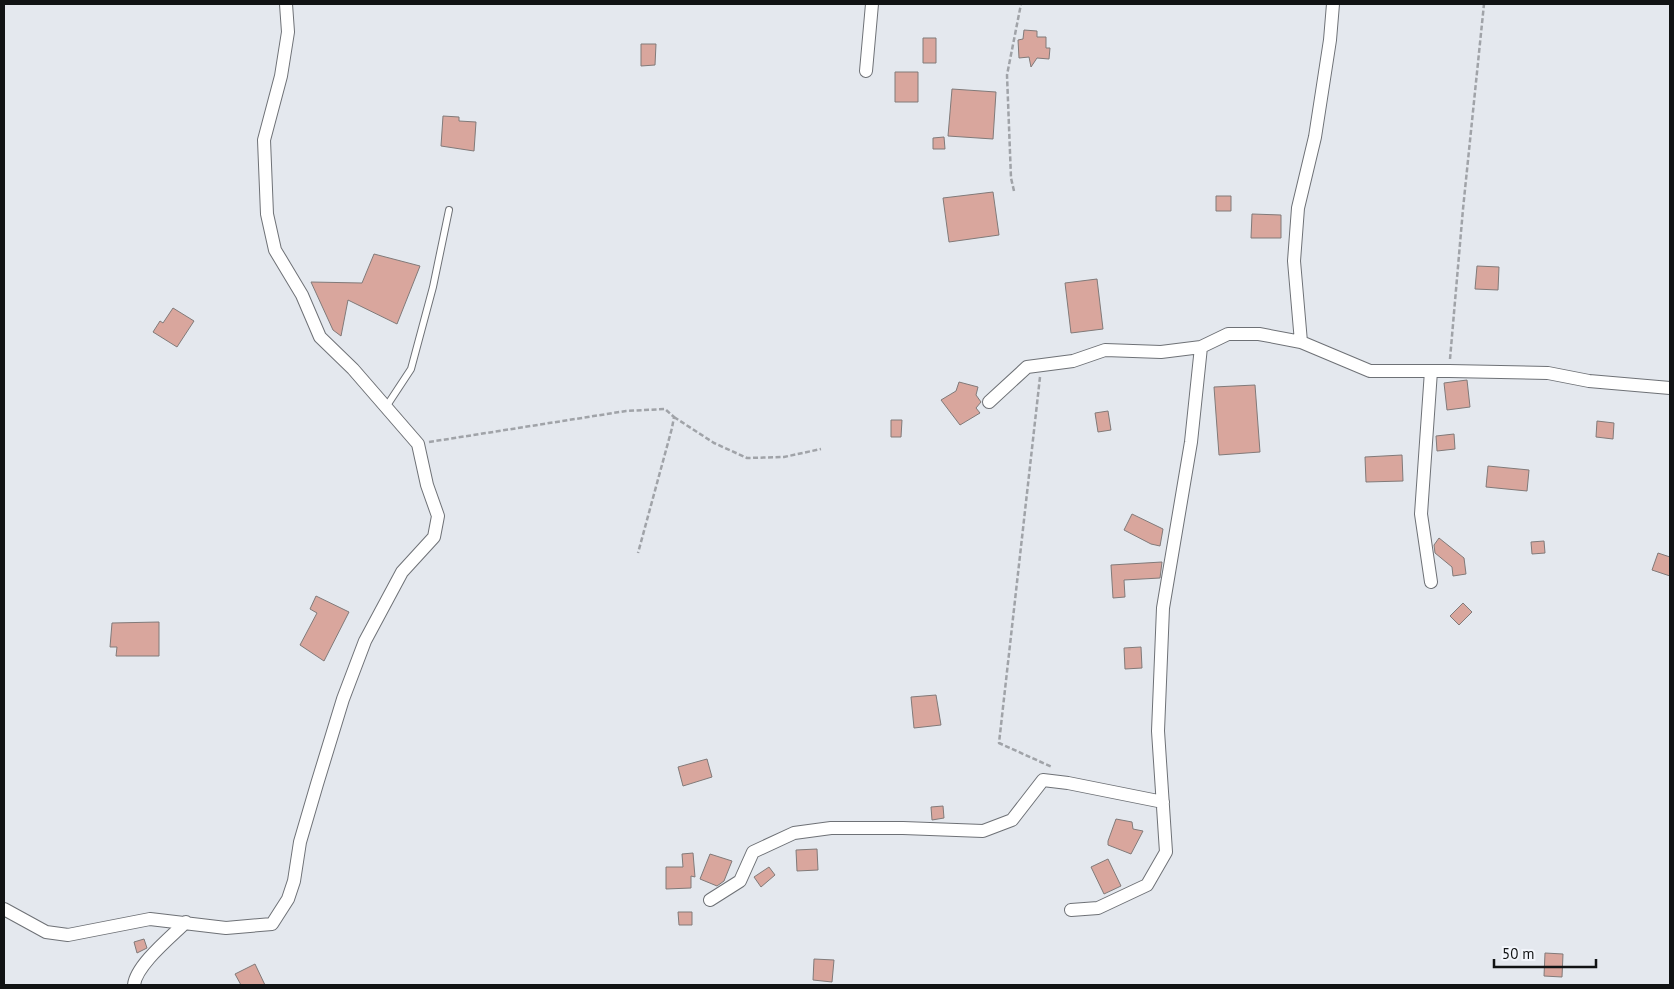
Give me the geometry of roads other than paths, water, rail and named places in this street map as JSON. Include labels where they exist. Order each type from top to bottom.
[{"type":"street","points":[[4,909],[46,932],[68,935],[150,919],[226,928],[272,924],[288,899],[294,881],[300,842],[314,792],[343,699],[365,641],[402,572],[434,537],[438,516],[427,486],[418,444],[354,369],[320,337],[302,295],[275,250],[268,214],[264,140],[281,76],[288,32],[286,4]]},
{"type":"street","points":[[866,71],[872,4]]},
{"type":"street","points":[[1301,342],[1294,261],[1298,208],[1315,137],[1330,40],[1333,4]]},
{"type":"street","points":[[989,402],[1027,367],[1073,361],[1104,350],[1161,352],[1201,348],[1228,334],[1259,334],[1301,342],[1370,371],[1548,373],[1589,381],[1670,388]]},
{"type":"street","points":[[1071,910],[1098,908],[1147,885],[1166,852],[1158,731],[1163,608],[1191,442],[1201,348]]},
{"type":"street","points":[[1431,371],[1422,514],[1431,582]]},
{"type":"street","points":[[710,900],[740,881],[753,852],[794,833],[831,828],[983,831],[1012,820],[1043,780],[1068,783],[1163,802]]},
{"type":"street","points":[[134,985],[135,979],[145,964],[186,922]]},
{"type":"lane","points":[[386,407],[411,369],[433,287],[449,210]]}]
